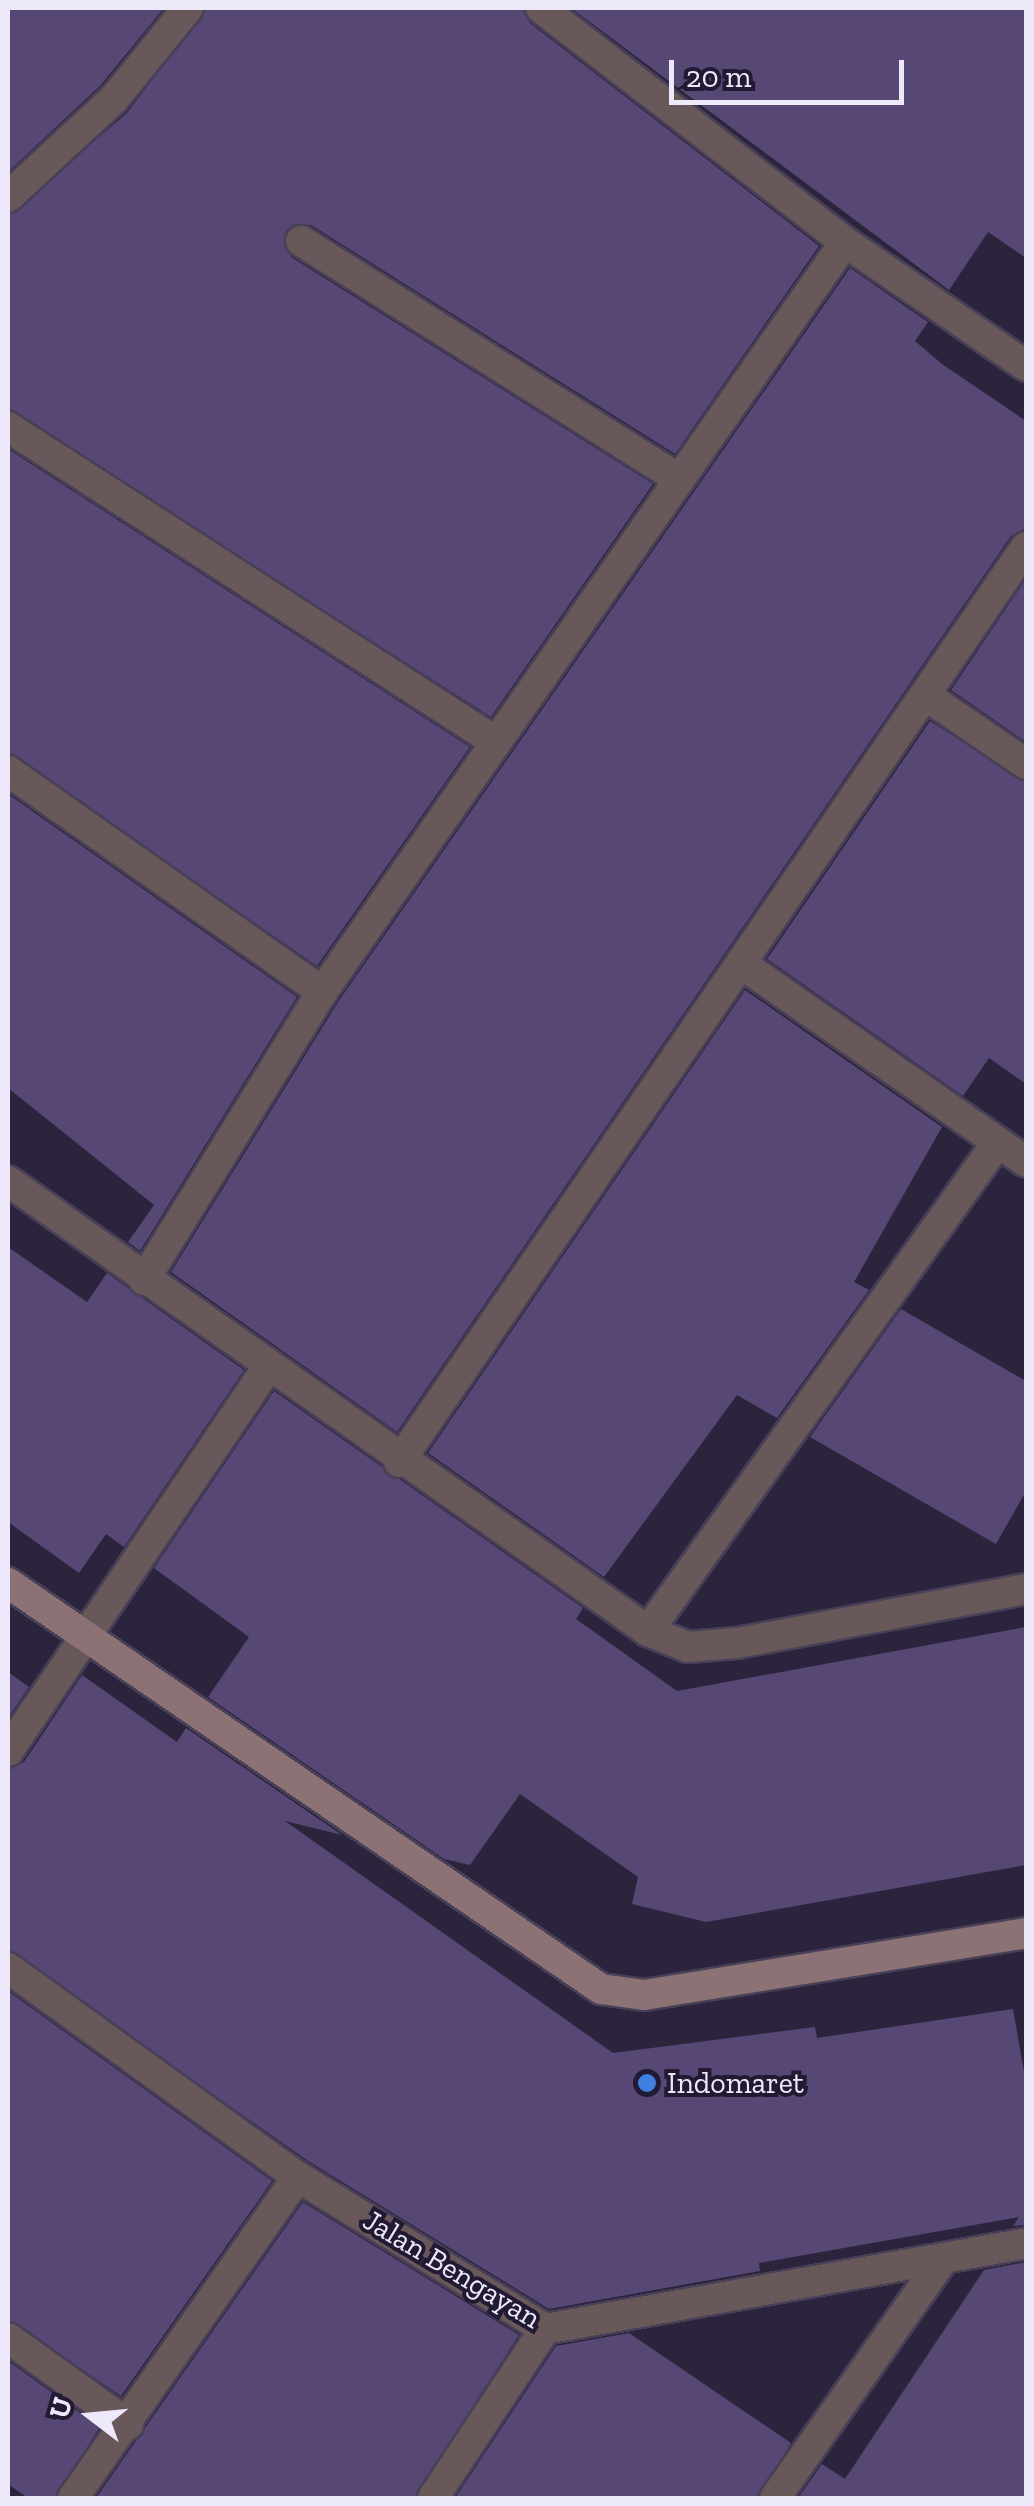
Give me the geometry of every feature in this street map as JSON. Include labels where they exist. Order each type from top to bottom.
[{"type":"street","points":[[9,198],[114,99],[188,8]]},
{"type":"street","points":[[541,8],[845,242],[1026,366]]},
{"type":"street","points":[[301,241],[678,478]]},
{"type":"street","points":[[144,1280],[322,992],[494,740],[845,242]]},
{"type":"street","points":[[8,427],[494,740]]},
{"type":"street","points":[[399,1462],[928,697],[1026,547]]},
{"type":"street","points":[[928,697],[1026,764]]},
{"type":"street","points":[[8,771],[322,992]]},
{"type":"street","points":[[743,965],[1026,1162]]},
{"type":"street","points":[[648,1631],[998,1142]]},
{"type":"street","points":[[8,1181],[266,1370],[648,1631],[688,1646],[737,1643],[1026,1589]]},
{"type":"street","points":[[8,1751],[80,1634],[266,1370]]},
{"type":"street","points":[[8,1583],[601,1988],[644,1995],[1026,1933]]},
{"type":"street","name":"Jalan Bengayan","points":[[8,1968],[298,2176],[546,2329],[1026,2243]]},
{"type":"street","points":[[73,2498],[298,2176]]},
{"type":"street","points":[[776,2498],[943,2259]]},
{"type":"street","points":[[434,2498],[546,2329]]},
{"type":"street","points":[[8,2338],[128,2424]]},
{"type":"building","points":[[8,8],[164,8],[100,86],[8,172]]},
{"type":"building","points":[[206,8],[523,8],[530,23],[819,246],[675,454],[311,225],[286,230],[291,257],[653,484],[491,717],[8,408],[8,215],[127,113]]},
{"type":"building","points":[[571,8],[1026,8],[1026,258],[988,232],[949,290]]},
{"type":"building","points":[[850,268],[928,322],[915,341],[1026,421],[1026,528],[1011,536],[397,1432],[171,1272],[338,1002]]},
{"type":"building","points":[[8,449],[470,747],[317,966],[8,753]]},
{"type":"building","points":[[1026,579],[1026,742],[951,690]]},
{"type":"building","points":[[930,721],[1026,782],[1026,1084],[989,1058],[963,1096],[767,959]]},
{"type":"building","points":[[8,794],[297,997],[140,1251],[128,1242],[154,1205],[8,1088]]},
{"type":"building","points":[[745,990],[942,1127],[854,1282],[869,1290],[777,1418],[737,1395],[604,1577],[428,1453]]},
{"type":"building","points":[[8,1247],[87,1302],[107,1273],[244,1370],[124,1547],[106,1534],[79,1573],[8,1522]]},
{"type":"building","points":[[901,1309],[1026,1381],[1026,1491],[996,1544],[810,1437]]},
{"type":"building","points":[[274,1391],[583,1608],[576,1619],[677,1691],[1026,1627],[1026,1865],[706,1922],[632,1904],[638,1877],[520,1794],[470,1865],[444,1859],[208,1697],[249,1637],[154,1568]]},
{"type":"building","points":[[8,1672],[29,1687],[8,1718]]},
{"type":"building","points":[[82,1675],[177,1742],[186,1728],[342,1835],[285,1821],[613,2053],[815,2027],[817,2038],[1013,2009],[1026,2083],[1026,2225],[1013,2226],[1019,2217],[759,2263],[760,2271],[549,2309],[308,2161],[8,1950],[8,1770],[24,1762]]},
{"type":"building","points":[[8,1991],[272,2181],[121,2396],[8,2320]]},
{"type":"building","points":[[303,2202],[519,2335],[414,2498],[96,2498]]},
{"type":"building","points":[[1026,2262],[1026,2498],[798,2498],[822,2464],[845,2479],[984,2270]]},
{"type":"building","points":[[629,2333],[791,2443],[757,2498],[455,2498],[556,2346]]},
{"type":"building","points":[[8,2361],[100,2427],[55,2498],[28,2498],[8,2484]]},
{"type":"place","name":"Indomaret","points":[[647,2083]]}]
